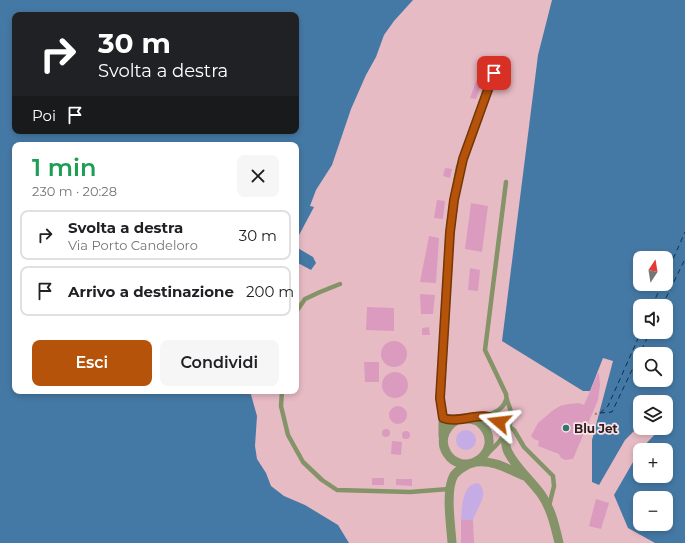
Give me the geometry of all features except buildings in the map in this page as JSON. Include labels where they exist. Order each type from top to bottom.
[{"type":"street","points":[[494,73],[460,168],[454,200],[450,232],[440,398],[443,418],[443,443],[448,456],[461,464],[476,461],[491,462],[527,478]]},
{"type":"street","points":[[443,418],[451,420],[488,416],[494,418],[507,429],[506,448],[527,478],[542,495],[548,508],[559,543]]},
{"type":"street","points":[[443,436],[446,429],[451,424],[460,419],[471,419],[484,427],[488,434],[489,442],[487,450],[476,461],[461,468],[455,474],[449,490],[452,543]]},
{"type":"lane","points":[[481,416],[499,410],[504,406],[506,400],[506,394],[485,350],[506,182]]},
{"type":"lane","points":[[299,308],[305,299],[340,284]]},
{"type":"lane","points":[[282,394],[281,406],[288,435],[303,462],[322,480],[337,490],[410,492],[449,490]]},
{"type":"lane","points":[[476,461],[499,443],[507,429],[511,414],[506,400]]},
{"type":"lane","points":[[507,429],[517,434],[524,447],[553,476],[554,486],[548,508]]},
{"type":"path","points":[[595,414],[600,413]]},
{"type":"shaded area","points":[[466,430],[473,433],[476,440],[473,447],[466,450],[459,447],[456,440],[459,433]]},
{"type":"shaded area","points":[[478,483],[482,487],[483,491],[482,501],[473,520],[461,520],[466,492],[473,484]]},
{"type":"water","points":[[0,0],[413,0],[394,21],[384,35],[376,57],[366,75],[351,109],[332,165],[316,190],[310,206],[314,207],[299,235],[299,142],[12,142],[12,394],[251,394],[257,416],[255,446],[257,459],[266,473],[271,486],[284,496],[305,505],[338,525],[349,543],[0,543]]},
{"type":"water","points":[[552,0],[685,0],[685,543],[655,543],[633,531],[673,531],[673,491],[633,491],[633,531],[628,528],[614,495],[633,462],[633,483],[673,483],[673,443],[647,443],[654,435],[673,435],[673,395],[633,395],[633,432],[625,440],[599,485],[592,482],[592,440],[613,361],[603,358],[590,391],[583,391],[502,341],[538,55]]},
{"type":"water","points":[[299,249],[313,257],[316,263],[311,270],[299,264]]},
{"type":"ferry route","points":[[673,259],[685,232]]},
{"type":"ferry route","points":[[665,299],[685,259]]},
{"type":"ferry route","points":[[655,299],[659,291]]},
{"type":"ferry route","points":[[600,413],[608,406],[638,339]]},
{"type":"ferry route","points":[[600,413],[612,412],[647,339]]},
{"type":"place","name":"Blu Jet","points":[[566,428]]},
{"type":"route","points":[[494,73],[460,168],[454,200],[450,232],[440,398],[443,418],[447,420],[488,416],[499,422]]}]
